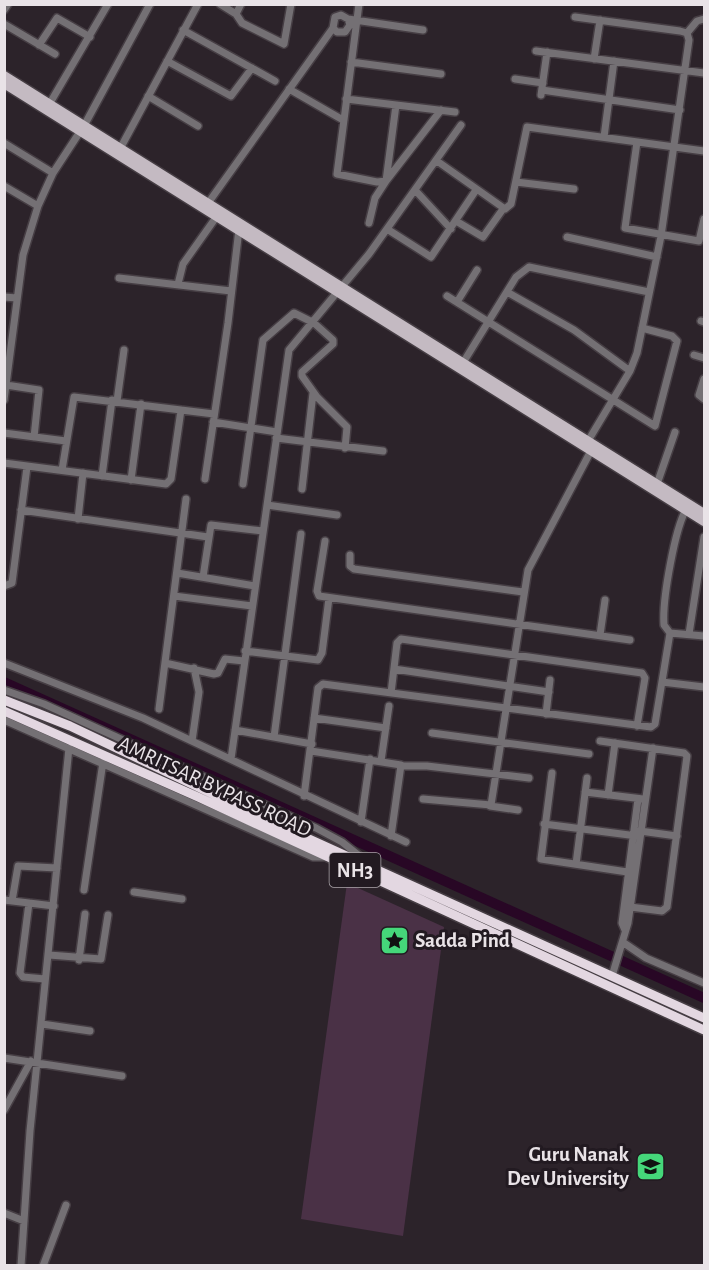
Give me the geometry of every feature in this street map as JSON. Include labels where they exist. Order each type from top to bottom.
[{"type":"highway","name":"AMRITSAR BYPASS ROAD","points":[[4,700],[70,726],[372,866],[614,973],[705,1018]]},
{"type":"highway","name":"AMRITSAR BYPASS ROAD","points":[[4,711],[81,744],[705,1030]]},
{"type":"main road","points":[[4,75],[206,205],[687,507],[704,510]]},
{"type":"main road","points":[[6,88],[121,147],[206,205],[217,216],[340,288]]},
{"type":"main road","points":[[591,446],[657,484],[705,522]]},
{"type":"street","points":[[4,10],[8,4]]},
{"type":"street","points":[[4,400],[23,255],[38,206],[53,172],[83,127],[150,4]]},
{"type":"street","points":[[121,147],[198,4]]},
{"type":"street","points":[[220,4],[236,14],[242,22],[285,44],[291,4]]},
{"type":"street","points":[[236,14],[241,4]]},
{"type":"street","points":[[359,4],[337,174],[377,182],[386,181]]},
{"type":"street","points":[[50,104],[90,37],[105,6]]},
{"type":"street","points":[[206,205],[333,28],[333,19],[338,16],[423,30]]},
{"type":"street","points":[[575,17],[687,33]]},
{"type":"street","points":[[39,45],[52,20],[57,18],[90,37]]},
{"type":"street","points":[[333,28],[340,33],[345,32],[350,25],[348,19]]},
{"type":"street","points":[[687,33],[697,21],[705,19]]},
{"type":"street","points":[[594,59],[600,20]]},
{"type":"street","points":[[4,24],[55,54]]},
{"type":"street","points":[[183,30],[275,81]]},
{"type":"street","points":[[490,806],[523,592],[532,557],[630,371],[642,328],[662,236],[689,40],[687,33]]},
{"type":"street","points":[[536,51],[705,73]]},
{"type":"street","points":[[542,89],[547,52]]},
{"type":"street","points":[[167,61],[231,96],[252,68]]},
{"type":"street","points":[[604,137],[614,61]]},
{"type":"street","points":[[351,62],[441,74]]},
{"type":"street","points":[[515,79],[542,89],[680,110]]},
{"type":"street","points":[[289,89],[343,120]]},
{"type":"street","points":[[148,96],[198,126]]},
{"type":"street","points":[[346,99],[455,112]]},
{"type":"street","points":[[386,181],[396,105]]},
{"type":"street","points":[[369,223],[375,198],[441,110]]},
{"type":"street","points":[[231,759],[288,352],[314,323],[387,229],[461,125]]},
{"type":"street","points":[[456,221],[483,237],[504,209],[511,204],[527,127],[705,151]]},
{"type":"street","points":[[637,142],[624,226],[627,230],[699,241],[705,219]]},
{"type":"street","points":[[4,143],[53,172]]},
{"type":"street","points":[[437,161],[504,209]]},
{"type":"street","points":[[516,182],[574,189]]},
{"type":"street","points":[[4,186],[38,206]]},
{"type":"street","points":[[415,190],[451,229]]},
{"type":"street","points":[[387,229],[429,258],[433,256],[476,190]]},
{"type":"street","points":[[178,284],[183,264],[217,216]]},
{"type":"street","points":[[205,479],[239,229]]},
{"type":"street","points":[[567,237],[657,257]]},
{"type":"street","points":[[462,365],[516,277],[529,267],[649,292]]},
{"type":"street","points":[[457,302],[477,270]]},
{"type":"street","points":[[119,278],[231,291]]},
{"type":"street","points":[[507,292],[574,330],[630,371]]},
{"type":"street","points":[[447,296],[651,425],[657,425],[677,339],[642,328]]},
{"type":"street","points":[[4,297],[17,298]]},
{"type":"street","points":[[243,484],[263,340],[294,313],[314,323],[334,342],[302,372],[302,377],[313,393],[347,428],[345,448]]},
{"type":"street","points":[[102,476],[124,350]]},
{"type":"street","points":[[694,355],[705,358]]},
{"type":"street","points":[[705,379],[699,395],[705,399]]},
{"type":"street","points":[[6,385],[39,390],[34,437]]},
{"type":"street","points":[[302,489],[313,393]]},
{"type":"street","points":[[62,470],[74,397],[182,410],[308,444],[383,451]]},
{"type":"street","points":[[131,480],[141,404]]},
{"type":"street","points":[[4,463],[164,484],[170,482],[182,410]]},
{"type":"street","points":[[657,484],[675,432]]},
{"type":"street","points":[[4,433],[66,441]]},
{"type":"street","points":[[4,586],[12,583],[27,466]]},
{"type":"street","points":[[78,519],[83,473]]},
{"type":"street","points":[[159,709],[186,499]]},
{"type":"street","points":[[267,505],[337,514]]},
{"type":"street","points":[[304,796],[318,688],[323,684],[651,728],[655,724],[670,633],[664,625],[665,601],[679,525],[687,507]]},
{"type":"street","points":[[21,510],[208,537]]},
{"type":"street","points":[[203,577],[210,526],[213,524],[263,531]]},
{"type":"street","points":[[274,737],[301,534]]},
{"type":"street","points":[[688,634],[705,537]]},
{"type":"street","points":[[325,541],[317,593],[329,598],[630,640]]},
{"type":"street","points":[[350,555],[350,566],[354,569],[523,592]]},
{"type":"street","points":[[177,573],[255,586]]},
{"type":"street","points":[[174,596],[252,606]]},
{"type":"street","points":[[245,651],[315,660],[321,656],[329,598]]},
{"type":"street","points":[[600,635],[604,600]]},
{"type":"street","points":[[670,633],[705,636]]},
{"type":"street","points":[[391,693],[397,644],[401,639],[513,654],[642,673],[645,678],[637,726]]},
{"type":"street","points":[[165,663],[216,674],[225,659],[244,661]]},
{"type":"street","points":[[4,663],[192,741],[304,796],[406,842]]},
{"type":"street","points":[[192,741],[199,692],[194,668]]},
{"type":"street","points":[[394,669],[549,692]]},
{"type":"street","points":[[546,714],[550,680]]},
{"type":"street","points":[[662,682],[705,687]]},
{"type":"street","points":[[4,690],[44,704],[316,828],[342,842],[372,866]]},
{"type":"street","points":[[381,761],[389,706]]},
{"type":"street","points":[[315,718],[386,728]]},
{"type":"street","points":[[4,720],[313,857],[327,857]]},
{"type":"street","points":[[235,730],[402,766],[427,766],[529,778]]},
{"type":"street","points":[[432,733],[589,754]]},
{"type":"street","points":[[600,741],[684,753],[687,756],[665,909],[662,911],[630,907]]},
{"type":"street","points":[[608,795],[615,743]]},
{"type":"street","points":[[21,1266],[35,1062],[42,1024],[69,748]]},
{"type":"street","points":[[625,930],[622,922],[642,799],[653,748]]},
{"type":"street","points":[[361,822],[370,759]]},
{"type":"street","points":[[84,890],[103,762]]},
{"type":"street","points":[[392,836],[402,766]]},
{"type":"street","points":[[552,773],[541,859],[631,872]]},
{"type":"street","points":[[576,864],[587,778]]},
{"type":"street","points":[[585,792],[642,799]]},
{"type":"street","points":[[423,799],[518,810]]},
{"type":"street","points":[[544,824],[677,836]]},
{"type":"street","points":[[54,906],[8,901],[18,866],[57,868]]},
{"type":"street","points":[[614,973],[623,945],[630,907],[631,872]]},
{"type":"street","points":[[134,892],[182,899]]},
{"type":"street","points":[[29,903],[20,973],[23,977],[45,979]]},
{"type":"street","points":[[80,960],[86,914]]},
{"type":"street","points":[[49,955],[80,960],[101,959],[108,915]]},
{"type":"street","points":[[623,945],[646,958],[705,983]]},
{"type":"street","points":[[42,1024],[90,1031]]},
{"type":"street","points":[[4,1058],[122,1076]]},
{"type":"street","points":[[4,1110],[35,1062]]},
{"type":"street","points":[[43,1266],[66,1206]]},
{"type":"street","points":[[4,1213],[24,1221]]},
{"type":"shaded area","points":[[347,883],[444,927],[403,1236],[301,1219]]},
{"type":"waterway","points":[[4,682],[704,998]]},
{"type":"place","name":"Sadda Pind","points":[[394,940]]},
{"type":"place","name":"Guru Nanak Dev University","points":[[650,1166]]}]
